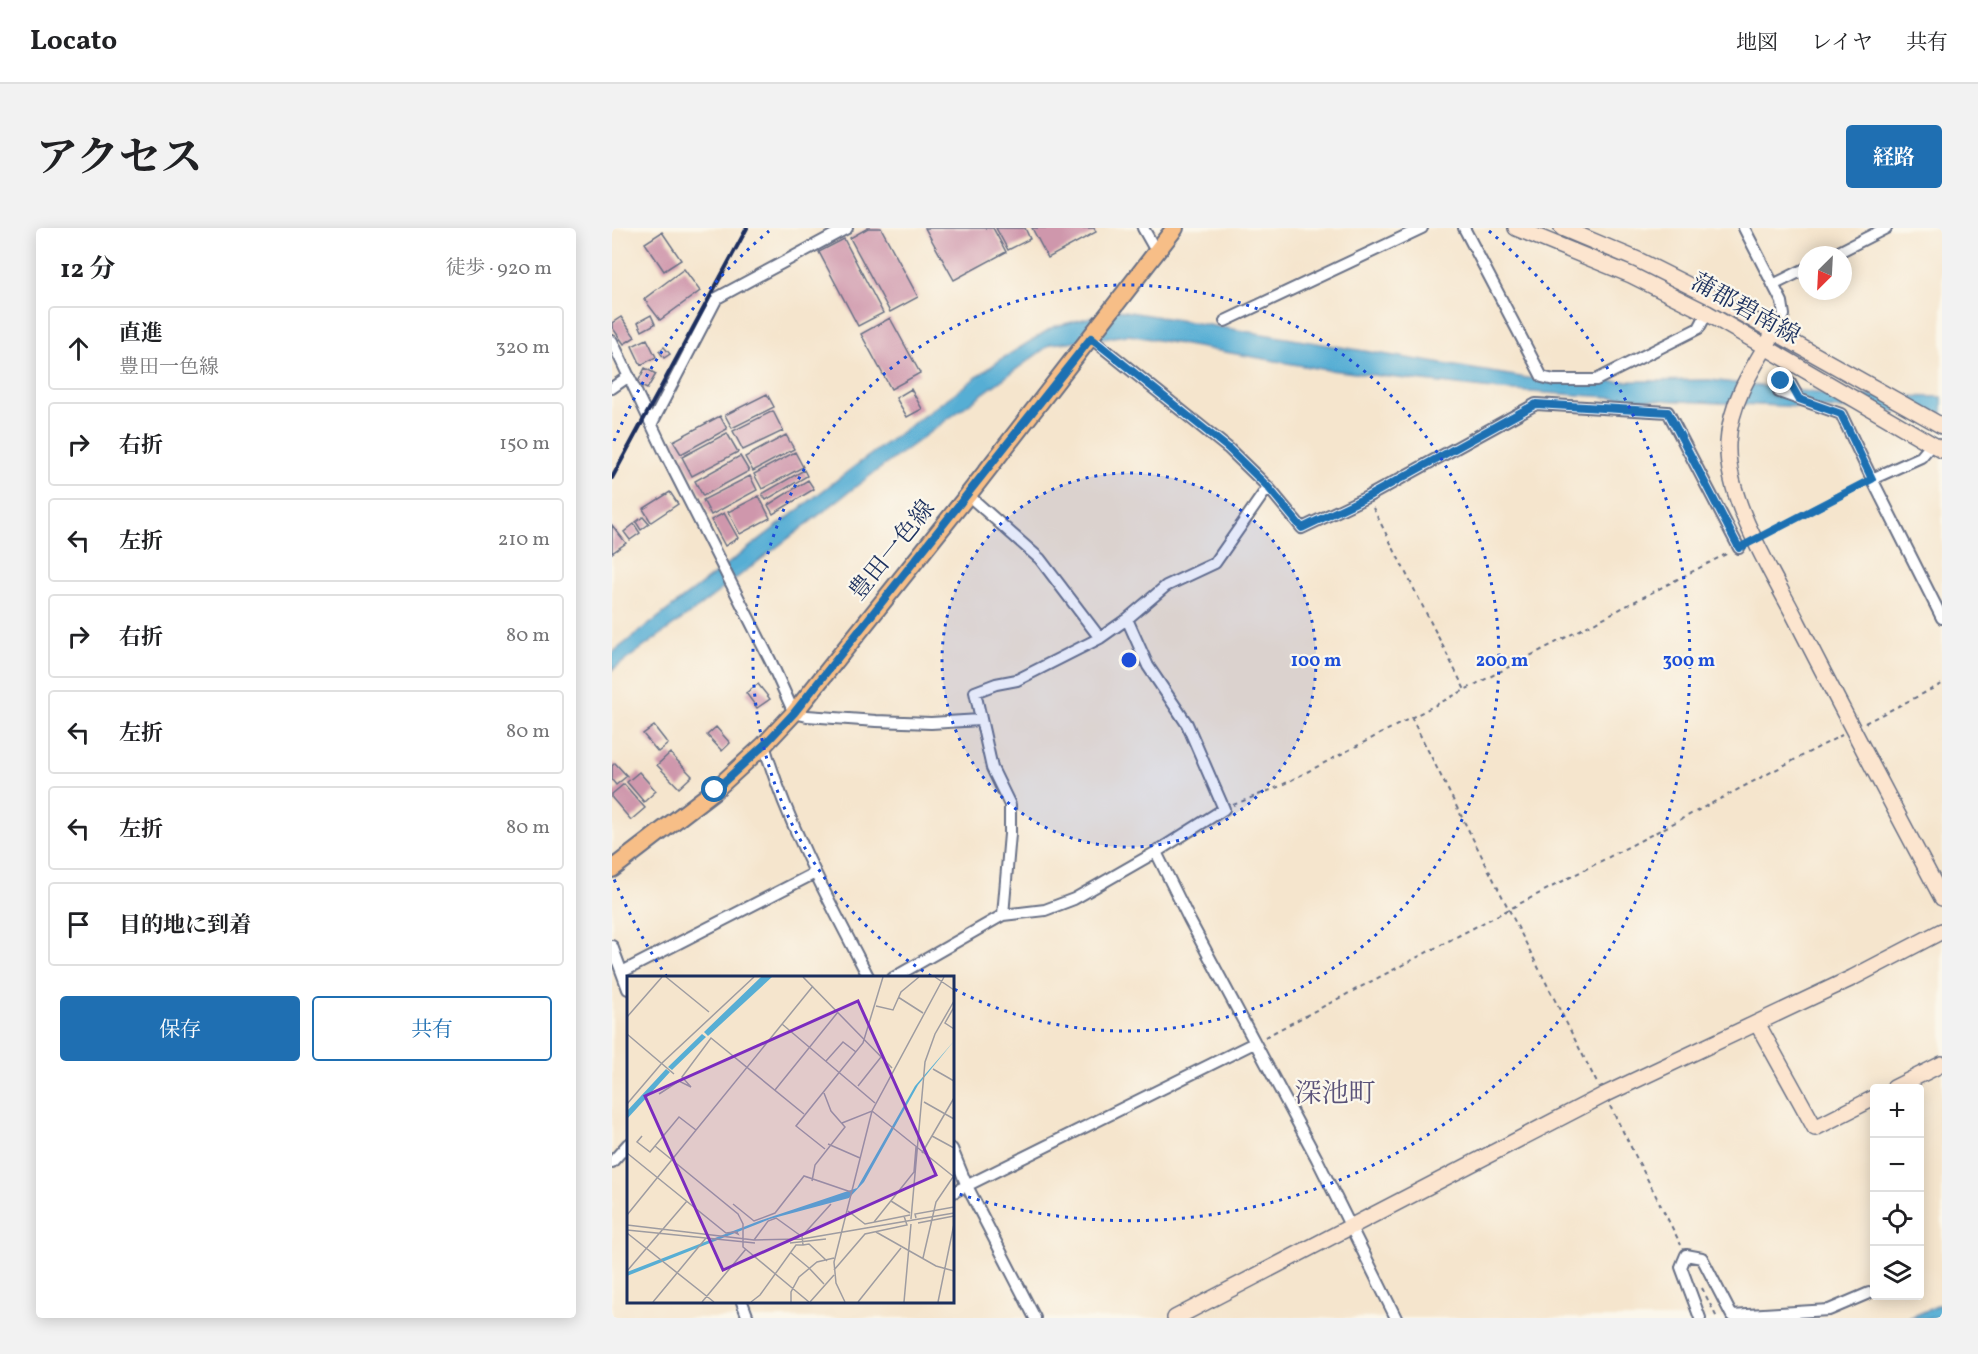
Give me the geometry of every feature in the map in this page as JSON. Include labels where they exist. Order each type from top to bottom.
[{"type":"main road","name":"豊田一色線","points":[[612,869],[715,790],[764,745],[794,713],[968,495],[1175,228]]},
{"type":"street","points":[[652,423],[717,298],[848,228]]},
{"type":"street","points":[[1143,228],[1156,251]]},
{"type":"street","points":[[1225,321],[1422,228]]},
{"type":"street","points":[[1464,228],[1542,377],[1554,380],[1596,380],[1699,328],[1707,314]]},
{"type":"street","name":"蒲郡碧南線","points":[[1516,228],[1631,275],[1707,314],[1937,447]]},
{"type":"street","name":"蒲郡碧南線","points":[[1562,228],[1638,260],[1714,298],[1942,426]]},
{"type":"street","points":[[1744,228],[1782,302],[1784,315],[1739,394],[1730,424],[1728,445],[1733,487],[1756,539],[1852,729],[1942,898]]},
{"type":"street","points":[[1851,246],[1886,228]]},
{"type":"street","points":[[1773,285],[1798,272]]},
{"type":"street","points":[[1091,338],[1228,448],[1268,487],[1302,528],[1367,497],[1536,404],[1668,412],[1739,548]]},
{"type":"street","points":[[612,341],[794,713],[876,721],[931,723],[980,720]]},
{"type":"street","points":[[612,388],[629,376]]},
{"type":"street","points":[[1799,399],[1841,414],[1942,618]]},
{"type":"street","points":[[1872,479],[1921,457],[1937,447]]},
{"type":"street","points":[[1003,915],[1010,834],[1010,805],[992,768],[975,692],[996,684],[1017,680],[1100,638],[1166,586],[1215,563],[1268,487]]},
{"type":"street","points":[[968,495],[1040,559],[1100,638]]},
{"type":"street","points":[[896,976],[1003,915],[1045,910],[1074,898],[1156,852],[1224,809],[1187,724],[1148,666],[1127,619]]},
{"type":"street","points":[[764,745],[772,771],[815,873],[868,976]]},
{"type":"street","points":[[1156,852],[1254,1043],[1317,1159],[1396,1318]]},
{"type":"street","points":[[622,972],[815,873]]},
{"type":"street","points":[[1175,1318],[1604,1095],[1852,978],[1942,931]]},
{"type":"street","points":[[612,946],[627,986]]},
{"type":"street","points":[[1757,1023],[1815,1128],[1870,1100]]},
{"type":"street","points":[[954,1192],[1254,1043]]},
{"type":"street","points":[[1904,1084],[1942,1064]]},
{"type":"street","points":[[612,1162],[627,1145]]},
{"type":"street","points":[[954,1154],[967,1186],[1035,1318]]},
{"type":"street","points":[[1700,1318],[1681,1267],[1686,1256],[1702,1258],[1732,1316],[1829,1310],[1869,1293]]},
{"type":"street","points":[[744,1303],[748,1318]]},
{"type":"path","points":[[1756,539],[1872,479]]},
{"type":"path","points":[[1367,497],[1465,690]]},
{"type":"path","points":[[1224,809],[1278,787],[1739,548]]},
{"type":"path","points":[[1254,1043],[1942,684]]},
{"type":"path","points":[[1411,717],[1686,1256]]},
{"type":"path","points":[[1702,1287],[1717,1318]]},
{"type":"water","points":[[1118,310],[1527,378],[1580,382],[1710,380],[1834,395],[1942,397],[1942,414],[1501,390],[1321,369],[1129,335],[1051,344],[867,478],[700,606],[612,670],[612,653],[855,466],[1000,360],[1053,327]]},
{"type":"water","points":[[1942,1304],[1942,1318],[1909,1318]]},
{"type":"building","points":[[868,228],[881,228],[918,297],[890,312],[850,238]]},
{"type":"building","points":[[925,228],[993,228],[1006,252],[954,280]]},
{"type":"building","points":[[996,228],[1025,228],[1030,239],[1008,250]]},
{"type":"building","points":[[1032,228],[1094,228],[1096,232],[1048,258]]},
{"type":"building","points":[[662,232],[681,260],[664,271],[645,243]]},
{"type":"building","points":[[844,239],[883,313],[858,326],[819,252]]},
{"type":"building","points":[[684,269],[700,291],[660,320],[644,299]]},
{"type":"building","points":[[651,315],[655,324],[642,331],[638,322]]},
{"type":"building","points":[[621,317],[635,337],[624,344],[612,327],[612,323]]},
{"type":"building","points":[[890,318],[920,373],[891,389],[861,334]]},
{"type":"building","points":[[647,339],[656,357],[641,365],[632,346]]},
{"type":"building","points":[[664,347],[670,354],[664,358],[659,351]]},
{"type":"building","points":[[645,368],[656,374],[647,389],[637,384]]},
{"type":"building","points":[[911,389],[922,409],[907,417],[896,398]]},
{"type":"building","points":[[767,394],[774,407],[732,428],[725,415]]},
{"type":"building","points":[[773,411],[783,431],[743,450],[733,431]]},
{"type":"building","points":[[720,416],[727,429],[681,454],[673,441]]},
{"type":"building","points":[[727,433],[738,452],[692,476],[682,457]]},
{"type":"building","points":[[786,435],[794,449],[753,471],[745,457]]},
{"type":"building","points":[[795,452],[803,467],[762,489],[754,474]]},
{"type":"building","points":[[740,456],[749,471],[703,496],[695,481]]},
{"type":"building","points":[[804,470],[807,476],[766,500],[762,494]]},
{"type":"building","points":[[750,476],[757,490],[711,515],[703,500]]},
{"type":"building","points":[[808,480],[814,489],[773,514],[768,505]]},
{"type":"building","points":[[670,492],[678,504],[651,522],[643,509]]},
{"type":"building","points":[[759,496],[770,518],[740,534],[728,512]]},
{"type":"building","points":[[724,513],[738,538],[725,546],[711,520]]},
{"type":"building","points":[[643,517],[649,524],[641,530],[636,522]]},
{"type":"building","points":[[634,524],[640,533],[630,540],[624,532]]},
{"type":"building","points":[[612,525],[626,543],[612,553]]},
{"type":"building","points":[[758,684],[770,699],[757,708],[746,693]]},
{"type":"building","points":[[654,726],[668,744],[658,752],[643,734]]},
{"type":"building","points":[[716,727],[730,743],[722,751],[707,735]]},
{"type":"building","points":[[670,753],[692,776],[679,788],[657,765]]},
{"type":"building","points":[[615,763],[627,776],[616,785],[612,780],[612,766]]},
{"type":"building","points":[[639,772],[656,791],[644,802],[627,782]]},
{"type":"building","points":[[624,784],[645,808],[631,820],[612,798],[612,794]]},
{"type":"railway","points":[[612,478],[747,228]]},
{"type":"district","name":"深池町","points":[[1335,1095]]},
{"type":"route","points":[[715,790],[764,745],[794,713],[1091,338],[1228,448],[1268,487],[1302,528],[1367,497],[1536,404],[1668,412],[1739,548],[1872,479],[1841,414],[1799,399],[1790,383],[1781,381]]}]
